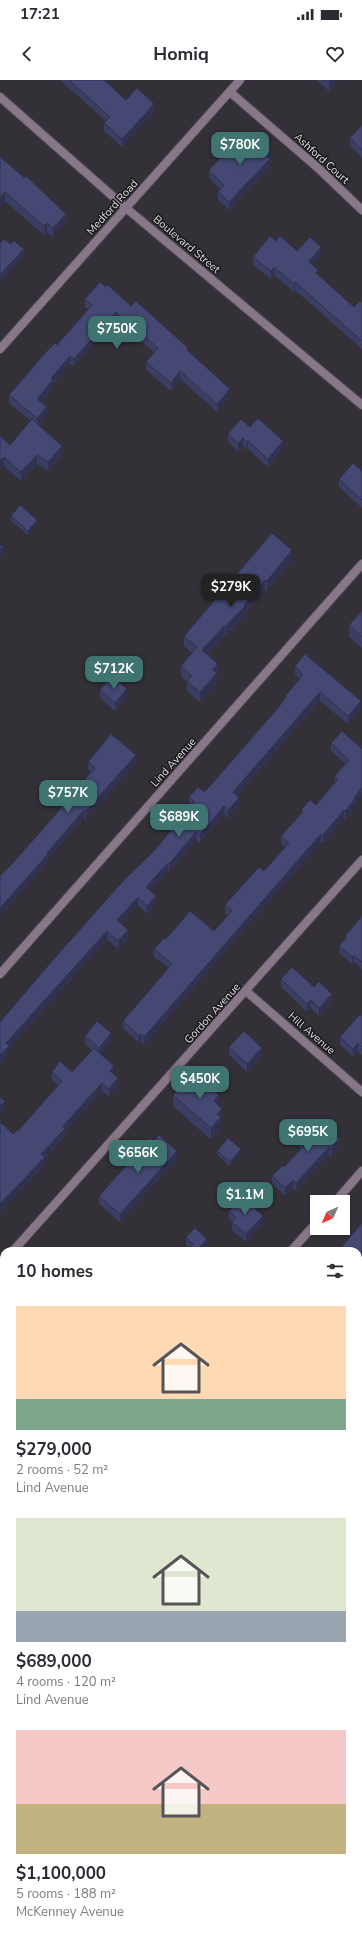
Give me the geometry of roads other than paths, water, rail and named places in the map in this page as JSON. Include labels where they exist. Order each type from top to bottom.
[{"type":"street","name":"Medford Road","points":[[0,349],[240,80]]},
{"type":"street","name":"Ashford Court","points":[[230,92],[318,168],[362,210]]},
{"type":"street","name":"Boulevard Street","points":[[0,98],[126,208],[362,405]]},
{"type":"street","name":"Lind Avenue","points":[[0,974],[362,564]]},
{"type":"street","name":"Gordon Avenue","points":[[16,1247],[362,860]]},
{"type":"street","name":"Hill Avenue","points":[[246,991],[362,1092]]},
{"type":"street","points":[[341,1195],[362,1171]]},
{"type":"street","points":[[295,1247],[310,1230]]}]
